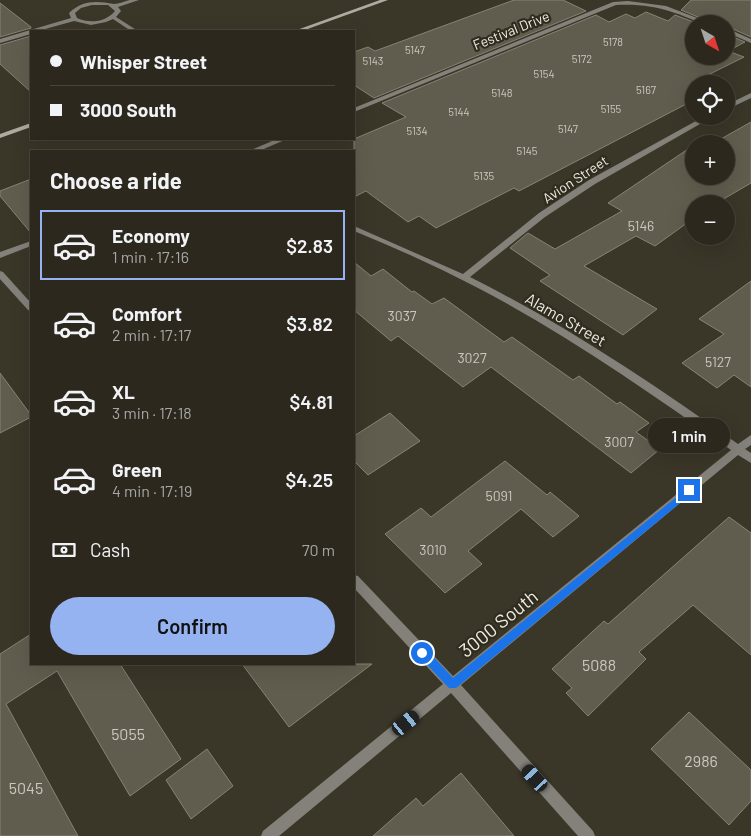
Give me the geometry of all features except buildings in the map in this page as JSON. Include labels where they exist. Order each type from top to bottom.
[{"type":"main road","points":[[300,30],[385,0]]},
{"type":"main road","points":[[0,136],[30,125]]},
{"type":"street","points":[[78,0],[85,5]]},
{"type":"street","points":[[74,19],[72,13],[85,5],[105,3],[115,6],[136,0]]},
{"type":"street","name":"Festival Drive","points":[[355,110],[615,3],[638,1],[657,3],[687,15]]},
{"type":"street","points":[[91,23],[113,17],[118,11],[115,6]]},
{"type":"street","points":[[113,17],[133,30]]},
{"type":"street","points":[[36,30],[74,19],[91,23],[101,30]]},
{"type":"street","points":[[0,41],[30,32]]},
{"type":"street","points":[[735,34],[751,41]]},
{"type":"street","points":[[735,103],[751,95]]},
{"type":"street","name":"Avion Street","points":[[463,278],[542,216],[592,182],[695,125]]},
{"type":"street","points":[[256,150],[280,140]]},
{"type":"street","name":"Alamo Street","points":[[355,228],[463,278],[606,360],[751,459]]},
{"type":"street","points":[[0,256],[30,243]]},
{"type":"street","points":[[0,274],[30,307]]},
{"type":"street","name":"3000 South","points":[[268,836],[751,439]]},
{"type":"street","points":[[355,581],[452,684],[588,836]]},
{"type":"route","points":[[422,653],[452,684],[689,490]]}]
